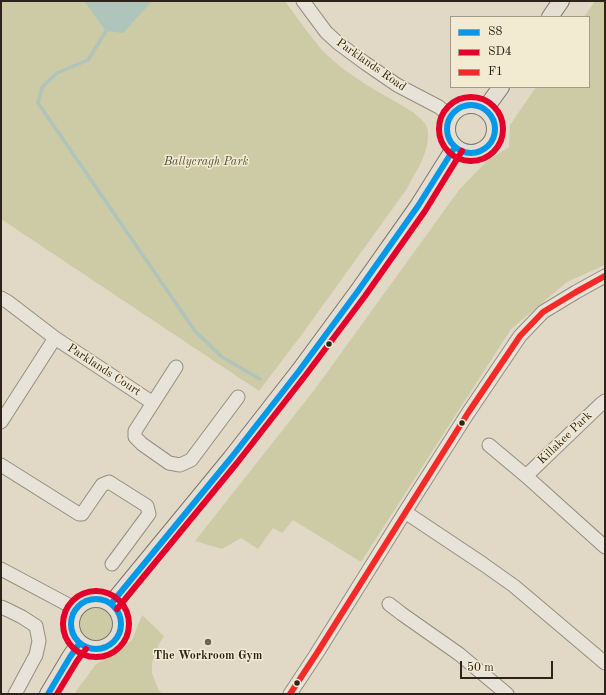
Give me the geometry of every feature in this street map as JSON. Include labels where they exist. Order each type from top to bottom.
[{"type":"main road","points":[[551,16],[561,1]]},
{"type":"main road","points":[[485,109],[500,88]]},
{"type":"main road","points":[[470,104],[478,105],[485,109],[491,114],[494,121],[494,136],[491,142],[485,148],[474,153],[462,151],[454,147],[449,140],[447,132],[447,124],[450,116],[455,110],[470,104]]},
{"type":"main road","points":[[111,604],[231,458],[299,371],[358,292],[418,206],[454,147]]},
{"type":"main road","points":[[98,599],[111,604],[118,612],[121,620],[118,637],[106,648],[97,650],[89,649],[79,644],[71,632],[70,624],[76,608],[89,600],[98,599]]},
{"type":"main road","points":[[48,694],[79,644]]},
{"type":"street","name":"Parklands Road","points":[[303,1],[326,32],[338,43],[397,84],[439,107],[450,116]]},
{"type":"street","points":[[290,694],[475,402],[520,336],[543,312],[605,276]]},
{"type":"street","name":"Parklands Court","points":[[1,298],[54,338],[153,403]]},
{"type":"street","points":[[1,422],[54,338]]},
{"type":"street","name":"Parklands Court","points":[[176,367],[135,431],[135,437],[142,444],[169,463],[180,464],[191,460],[238,397]]},
{"type":"street","name":"Killakee Park","points":[[526,476],[605,401]]},
{"type":"street","points":[[489,445],[605,547]]},
{"type":"street","points":[[1,465],[79,514],[82,514],[102,485],[109,482],[147,506],[149,514],[112,564]]},
{"type":"street","points":[[405,512],[514,586],[605,663]]},
{"type":"street","points":[[1,569],[76,608]]},
{"type":"street","points":[[389,604],[459,654],[507,694]]},
{"type":"street","points":[[1,607],[22,617],[36,626],[39,641],[36,655],[15,694]]},
{"type":"green space","name":"Ballycragh Park","points":[[1,1],[285,1],[327,55],[342,68],[365,84],[413,112],[426,125],[428,130],[427,146],[422,161],[406,190],[303,333],[259,391],[1,219]]},
{"type":"green space","points":[[595,1],[605,1],[605,265],[567,282],[511,329],[361,562],[293,520],[282,533],[273,528],[258,549],[241,538],[222,549],[195,541],[315,389],[459,190],[487,161],[509,147],[510,125],[535,88],[590,88],[590,16],[585,16]]},
{"type":"green space","points":[[95,607],[105,610],[110,615],[113,625],[110,635],[105,640],[95,643],[85,640],[80,635],[77,625],[80,615],[85,610]]},
{"type":"green space","points":[[142,615],[164,636],[159,644],[152,663],[152,673],[159,691],[163,694],[74,694],[96,664],[116,654],[132,640]]},
{"type":"shaded area","points":[[84,1],[152,1],[123,33],[106,31]]},
{"type":"waterway","points":[[108,26],[88,60],[57,73],[42,87],[38,103],[195,331],[222,357],[260,379]]},
{"type":"transit line","name":"SD4","points":[[465,97],[477,97],[494,106],[501,117],[503,129],[501,141],[494,152],[477,161],[465,161],[453,156],[444,147],[439,135],[439,123],[444,111],[453,102],[465,97]]},
{"type":"transit line","name":"S8","points":[[466,105],[476,105],[488,112],[495,124],[495,129],[495,134],[488,146],[476,153],[466,153],[458,149],[451,142],[447,134],[447,124],[451,116],[458,109],[466,105]]},
{"type":"transit line","name":"S8","points":[[111,604],[231,458],[299,371],[418,206],[455,147]]},
{"type":"transit line","name":"SD4","points":[[117,609],[237,463],[305,376],[365,296],[425,211],[462,151]]},
{"type":"transit line","name":"F1","points":[[290,694],[468,413],[520,336],[543,312],[605,276]]},
{"type":"transit line","name":"SD4","points":[[90,591],[102,591],[114,596],[124,606],[129,618],[129,624],[127,637],[114,652],[102,657],[90,657],[78,652],[68,642],[63,630],[63,618],[68,606],[78,596],[90,591]]},
{"type":"transit line","name":"S8","points":[[91,599],[101,599],[114,606],[121,619],[121,624],[121,629],[114,642],[101,649],[91,649],[82,645],[75,638],[71,629],[71,619],[75,610],[82,603],[91,599]]},
{"type":"transit line","name":"S8","points":[[48,694],[79,644]]},
{"type":"transit line","name":"SD4","points":[[57,694],[86,649]]},
{"type":"place","name":"The Workroom Gym","points":[[208,642]]}]
